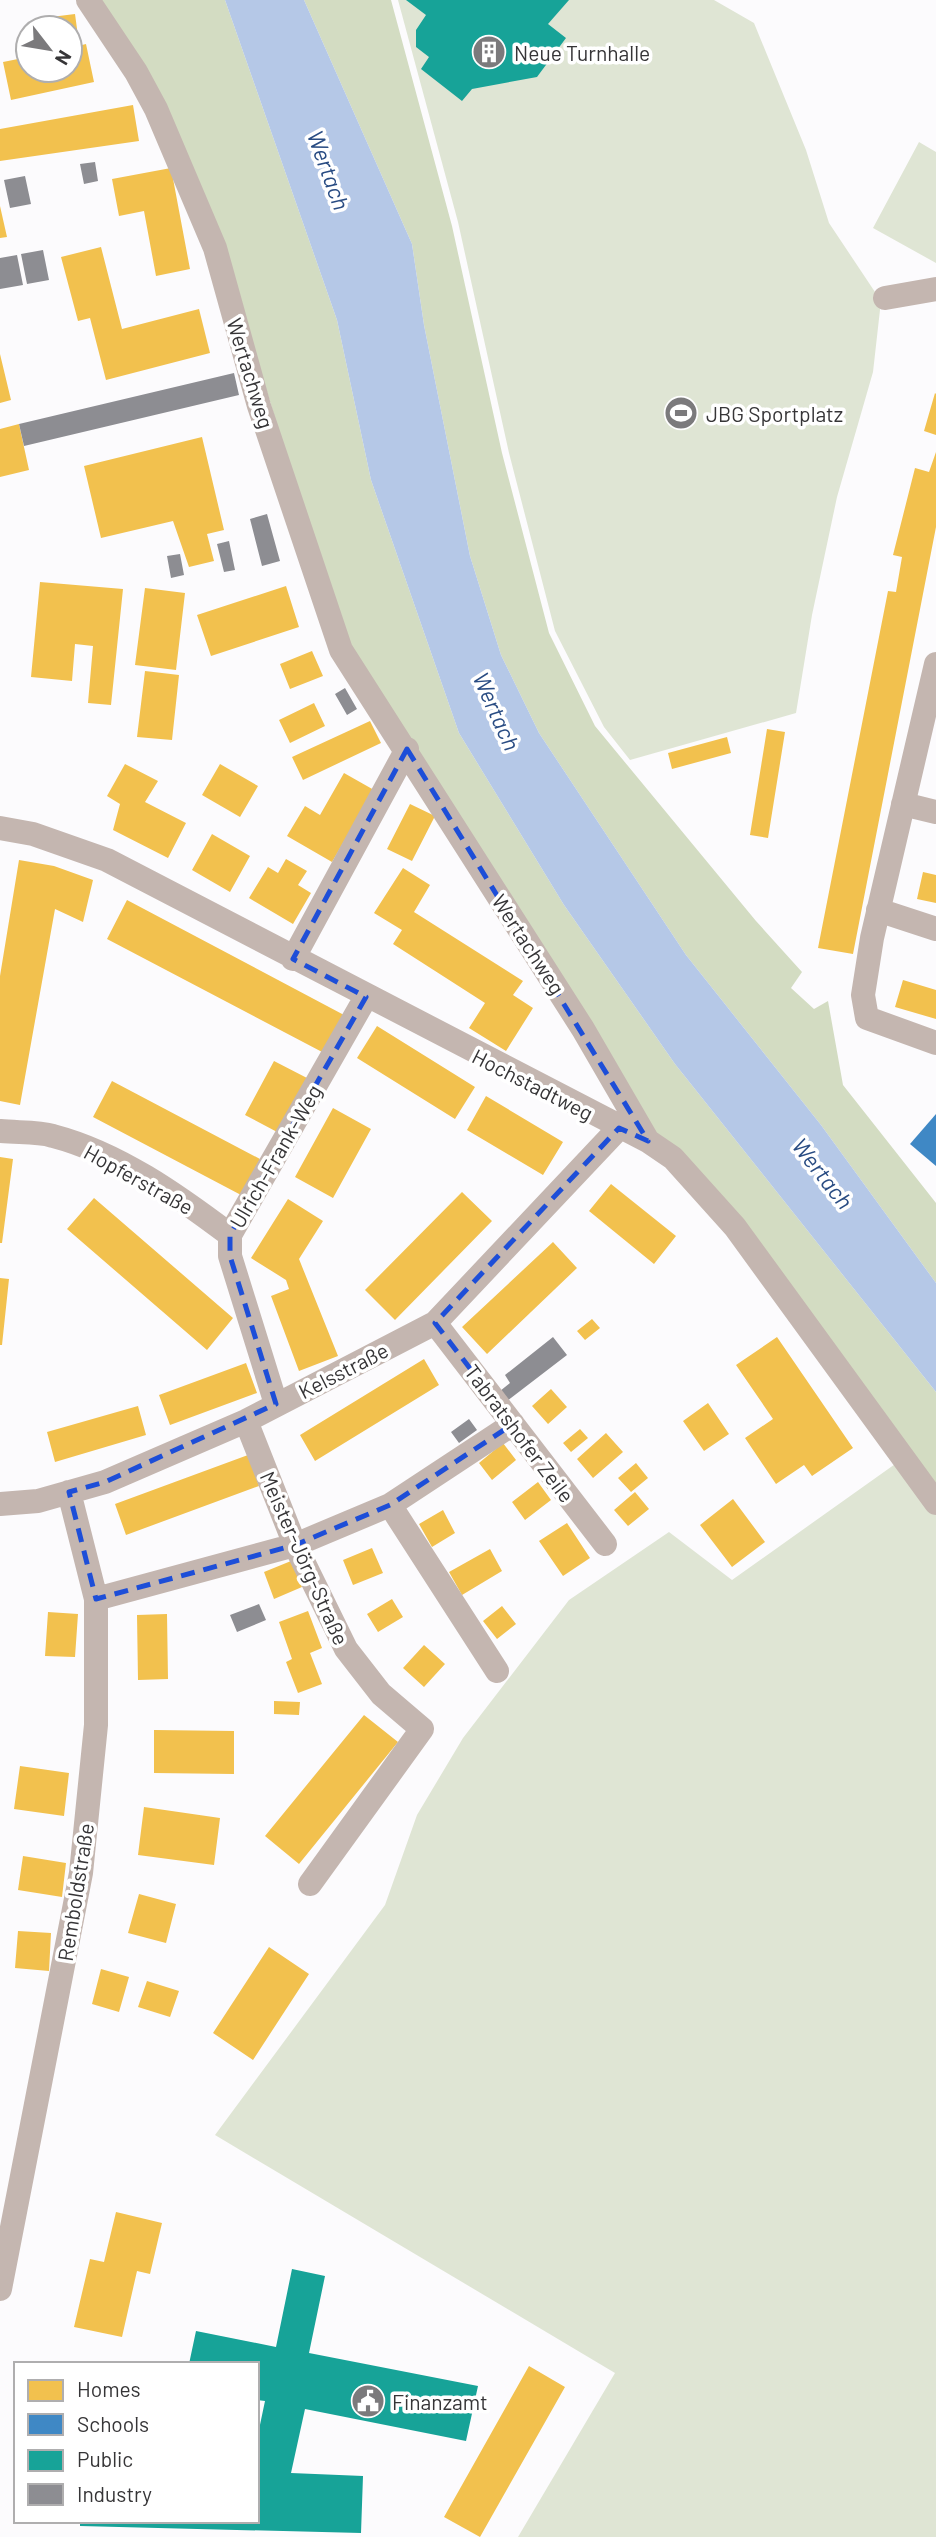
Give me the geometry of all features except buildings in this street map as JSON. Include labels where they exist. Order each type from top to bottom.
[{"type":"street","name":"Wertachweg","points":[[88,0],[136,72],[156,109],[215,248],[260,406],[341,650],[407,749],[583,1029],[648,1141]]},
{"type":"street","points":[[885,298],[936,289]]},
{"type":"street","points":[[935,675],[878,911],[863,995],[867,1018],[936,1043]]},
{"type":"street","points":[[293,959],[407,749]]},
{"type":"street","points":[[903,804],[936,812]]},
{"type":"street","name":"Hochstadtweg","points":[[0,828],[33,834],[107,860],[366,997],[648,1141],[673,1158],[735,1227],[936,1503]]},
{"type":"street","points":[[878,911],[936,929]]},
{"type":"street","name":"Ulrich-Frank-Weg","points":[[276,1404],[230,1256],[230,1236],[366,997]]},
{"type":"street","name":"Kelsstraße","points":[[0,1504],[38,1501],[105,1482],[246,1421],[435,1323],[620,1128]]},
{"type":"street","name":"Hopferstraße","points":[[0,1130],[51,1135],[97,1151],[151,1181],[230,1236]]},
{"type":"street","name":"Tabratshofer Zeile","points":[[435,1323],[605,1544]]},
{"type":"street","name":"Meister-Jörg-Straße","points":[[246,1421],[295,1545],[346,1649],[381,1695],[422,1729],[310,1884]]},
{"type":"street","points":[[96,1599],[295,1545],[390,1505],[513,1423]]},
{"type":"street","name":"Remboldstraße","points":[[0,2290],[81,1873],[96,1725],[96,1599],[69,1492]]},
{"type":"street","points":[[390,1505],[498,1671]]},
{"type":"highlighted area","points":[[407,749],[648,1141],[619,1128],[435,1323],[513,1424],[390,1505],[295,1545],[96,1599],[69,1492],[105,1482],[276,1404],[230,1256],[230,1235],[366,997],[293,959]]},
{"type":"green space","points":[[96,0],[225,0],[337,320],[371,480],[459,733],[564,905],[675,1064],[936,1392],[936,1488],[650,1137],[345,648],[222,244]]},
{"type":"green space","points":[[304,0],[391,0],[452,226],[502,453],[549,633],[595,726],[756,921],[802,972],[791,988],[814,1009],[828,1001],[843,1085],[936,1203],[936,1283],[821,1125],[686,955],[539,733],[501,655],[470,556],[424,325],[412,244]]},
{"type":"green space","name":"JBG Sportplatz","points":[[398,0],[714,0],[754,23],[806,150],[829,223],[881,301],[873,372],[837,497],[812,615],[796,713],[630,760],[604,727],[555,631],[509,453],[458,222]]},
{"type":"green space","points":[[919,142],[936,152],[936,263],[873,228]]},
{"type":"green space","points":[[898,1462],[936,1512],[936,2537],[518,2537],[615,2373],[215,2135],[385,1905],[417,1815],[463,1738],[569,1600],[669,1532],[732,1580]]},
{"type":"water","name":"Wertach","points":[[225,0],[304,0],[412,244],[424,325],[470,556],[501,655],[539,733],[686,955],[821,1125],[936,1283],[936,1392],[675,1064],[564,905],[459,733],[371,480],[337,320]]},
{"type":"place","name":"Neue Turnhalle","points":[[489,52]]},
{"type":"place","name":"JBG Sportplatz","points":[[681,413]]},
{"type":"place","name":"Finanzamt","points":[[368,2401]]}]
